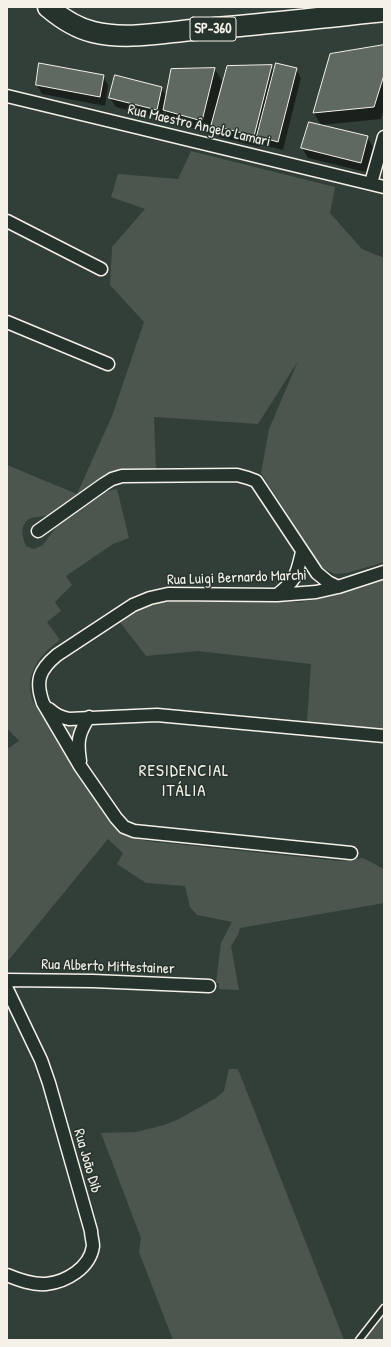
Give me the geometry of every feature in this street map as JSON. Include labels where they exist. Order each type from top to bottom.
[{"type":"main road","name":"SP-360","points":[[48,7],[70,23],[92,32],[114,35],[138,35],[228,27],[384,11]]},
{"type":"street","name":"Rua Maestro Ângelo Lamari","points":[[7,96],[384,187]]},
{"type":"street","points":[[371,183],[384,137]]},
{"type":"street","points":[[7,221],[101,269]]},
{"type":"street","points":[[7,322],[108,364]]},
{"type":"street","points":[[38,532],[104,484],[112,479],[122,476],[237,476],[248,478],[256,481],[264,492],[317,573],[328,582],[338,587]]},
{"type":"street","points":[[277,595],[291,584],[297,574],[302,552]]},
{"type":"street","name":"Rua Luigi Bernardo Marchi","points":[[351,853],[134,831],[124,827],[116,818],[80,766],[43,703],[39,692],[39,682],[41,673],[47,664],[57,656],[132,605],[150,598],[168,594],[277,595],[316,592],[338,587],[384,572]]},
{"type":"street","points":[[43,703],[55,715],[69,719],[157,715],[384,736]]},
{"type":"street","points":[[80,766],[78,740],[81,730],[89,717]]},
{"type":"street","name":"Rua Alberto Mittestainer","points":[[7,980],[93,981],[209,986]]},
{"type":"street","name":"Rua João Dib","points":[[7,989],[41,1060],[49,1083],[93,1245],[89,1260],[77,1272],[62,1280],[45,1284],[24,1282],[7,1275]]},
{"type":"lane","points":[[359,1340],[384,1308]]},
{"type":"shaded area","points":[[191,151],[335,187],[330,213],[362,249],[384,258],[384,562],[347,573],[335,574],[322,568],[261,473],[269,429],[298,361],[258,424],[154,417],[156,469],[125,470],[107,474],[49,515],[34,517],[27,520],[23,526],[23,537],[26,546],[34,549],[43,545],[56,527],[104,492],[117,489],[129,538],[113,544],[66,576],[72,585],[55,602],[61,611],[47,622],[60,640],[45,653],[37,663],[32,674],[30,686],[32,700],[116,829],[127,836],[146,841],[340,861],[363,858],[384,869],[384,903],[240,928],[238,935],[231,946],[239,990],[219,989],[219,983],[216,983],[221,943],[232,922],[197,915],[190,907],[185,886],[146,883],[117,864],[123,853],[108,839],[7,962],[7,749],[19,741],[7,728],[7,465],[77,494],[112,416],[144,322],[110,285],[112,247],[145,209],[111,197],[118,174],[178,179]]},
{"type":"shaded area","points":[[384,580],[384,730],[307,721],[311,664],[198,651],[146,656],[119,621],[135,609],[158,602],[300,602],[328,597]]},
{"type":"shaded area","points":[[62,726],[78,726],[73,739],[73,745]]},
{"type":"shaded area","points":[[229,1069],[238,1069],[344,1340],[173,1340],[139,1252],[141,1238],[101,1133],[136,1132],[164,1125],[179,1119],[216,1098],[224,1091]]},
{"type":"shaded area","points":[[384,1312],[384,1340],[363,1340]]},
{"type":"building","points":[[384,45],[384,75],[374,107],[313,113],[330,54]]},
{"type":"building","points":[[39,63],[104,75],[100,97],[36,85]]},
{"type":"building","points":[[276,63],[297,68],[278,142],[257,136]]},
{"type":"building","points":[[272,65],[254,136],[211,125],[227,66]]},
{"type":"building","points":[[215,68],[202,121],[163,110],[171,69]]},
{"type":"building","points":[[115,75],[162,87],[157,110],[109,98]]},
{"type":"building","points":[[309,122],[368,136],[361,163],[301,148]]},
{"type":"district","name":"RESIDENCIAL ITÁLIA","points":[[184,781]]}]
